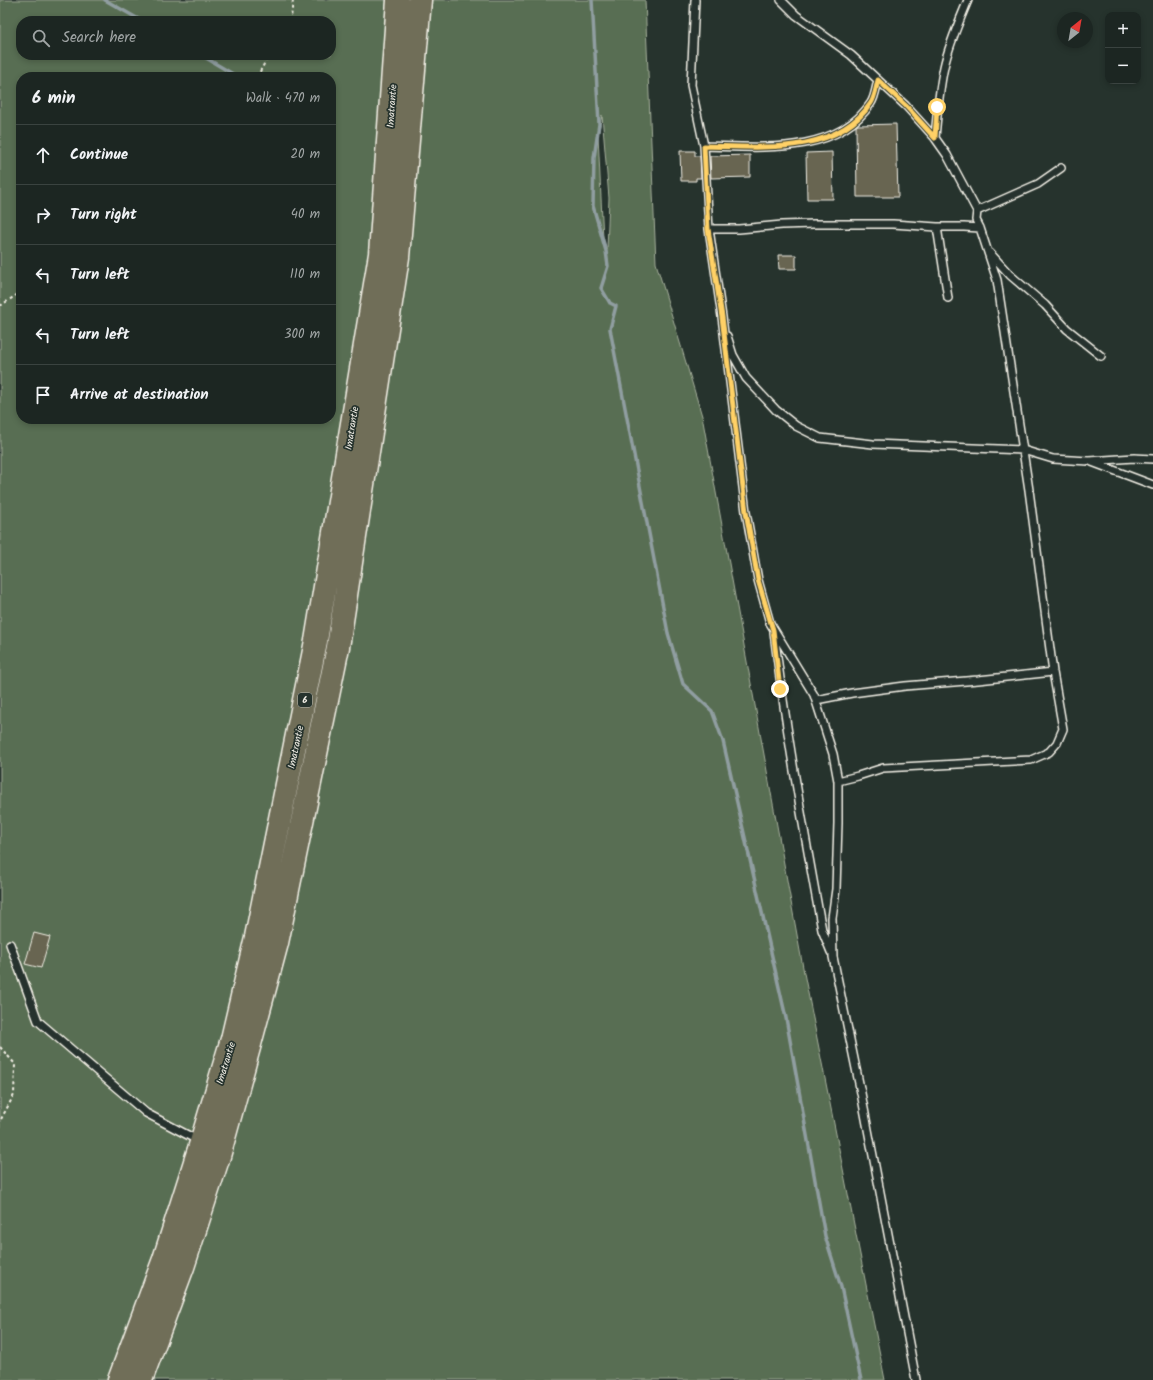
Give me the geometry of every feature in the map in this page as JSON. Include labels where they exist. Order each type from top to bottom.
[{"type":"highway","name":"Imatrantie","points":[[119,1380],[164,1259],[201,1142],[232,1039],[256,938],[316,641],[380,254],[398,0]]},
{"type":"highway","name":"Imatrantie","points":[[141,1380],[184,1267],[219,1156],[250,1044],[277,943],[338,647],[398,257],[420,0]]},
{"type":"lane","points":[[695,0],[691,85],[704,146],[708,229],[722,317],[746,512],[758,580],[773,630],[780,689],[822,930],[833,958],[861,1093],[916,1380]]},
{"type":"lane","points":[[781,0],[796,15],[851,55],[906,106],[935,138],[947,154],[977,210],[976,220],[997,280],[1029,490],[1053,672],[1063,729],[1057,743],[1049,752],[1031,760],[883,768],[838,781]]},
{"type":"lane","points":[[935,138],[937,107],[944,66],[968,0]]},
{"type":"lane","points":[[704,146],[796,146],[824,138],[842,131],[860,117],[872,102],[878,80]]},
{"type":"lane","points":[[977,210],[1038,184],[1061,168]]},
{"type":"lane","points":[[708,229],[739,229],[814,224],[893,224],[937,227],[964,226],[980,228]]},
{"type":"lane","points":[[937,227],[948,298]]},
{"type":"lane","points":[[988,252],[1010,275],[1045,305],[1067,329],[1101,356]]},
{"type":"lane","points":[[722,317],[733,355],[746,378],[776,410],[796,426],[820,438],[873,444],[1022,450],[1053,459],[1089,461],[1134,458],[1153,459]]},
{"type":"lane","points":[[1089,461],[1153,485]]},
{"type":"lane","points":[[773,630],[814,695],[833,754],[838,781],[836,889],[832,918],[833,958]]},
{"type":"lane","points":[[816,700],[852,692],[1053,672]]},
{"type":"lane","points":[[10,944],[38,1021],[146,1113],[201,1142]]},
{"type":"path","points":[[291,16],[292,0]]},
{"type":"path","points":[[260,72],[266,60]]},
{"type":"path","points":[[0,306],[16,295]]},
{"type":"path","points":[[0,1047],[15,1064],[14,1095],[0,1121]]},
{"type":"green space","points":[[0,0],[645,0],[656,263],[702,416],[804,973],[885,1380],[0,1380]],"holes":[[[602,115],[609,198],[607,250],[603,240],[598,135]]]},
{"type":"building","points":[[896,124],[898,197],[857,197],[856,126]]},
{"type":"building","points":[[680,151],[695,151],[695,156],[700,156],[701,178],[696,178],[696,181],[681,181]]},
{"type":"building","points":[[832,152],[833,199],[807,199],[806,153]]},
{"type":"building","points":[[750,155],[750,177],[711,178],[710,156]]},
{"type":"building","points":[[778,255],[796,255],[796,269],[779,269]]},
{"type":"building","points":[[34,933],[50,937],[41,968],[25,964]]},
{"type":"waterway","points":[[105,0],[133,16]]},
{"type":"waterway","points":[[592,0],[599,124],[594,158],[593,206],[606,251],[608,266],[601,288],[610,303],[616,306],[610,329],[668,633],[683,684],[712,711],[723,741],[786,1018],[825,1236],[841,1287],[861,1380]]},
{"type":"waterway","points":[[209,60],[230,72]]},
{"type":"route","points":[[780,689],[773,630],[758,580],[746,512],[722,317],[708,229],[704,146],[796,146],[842,131],[860,117],[872,102],[878,80],[906,106],[935,138],[937,107]]}]
